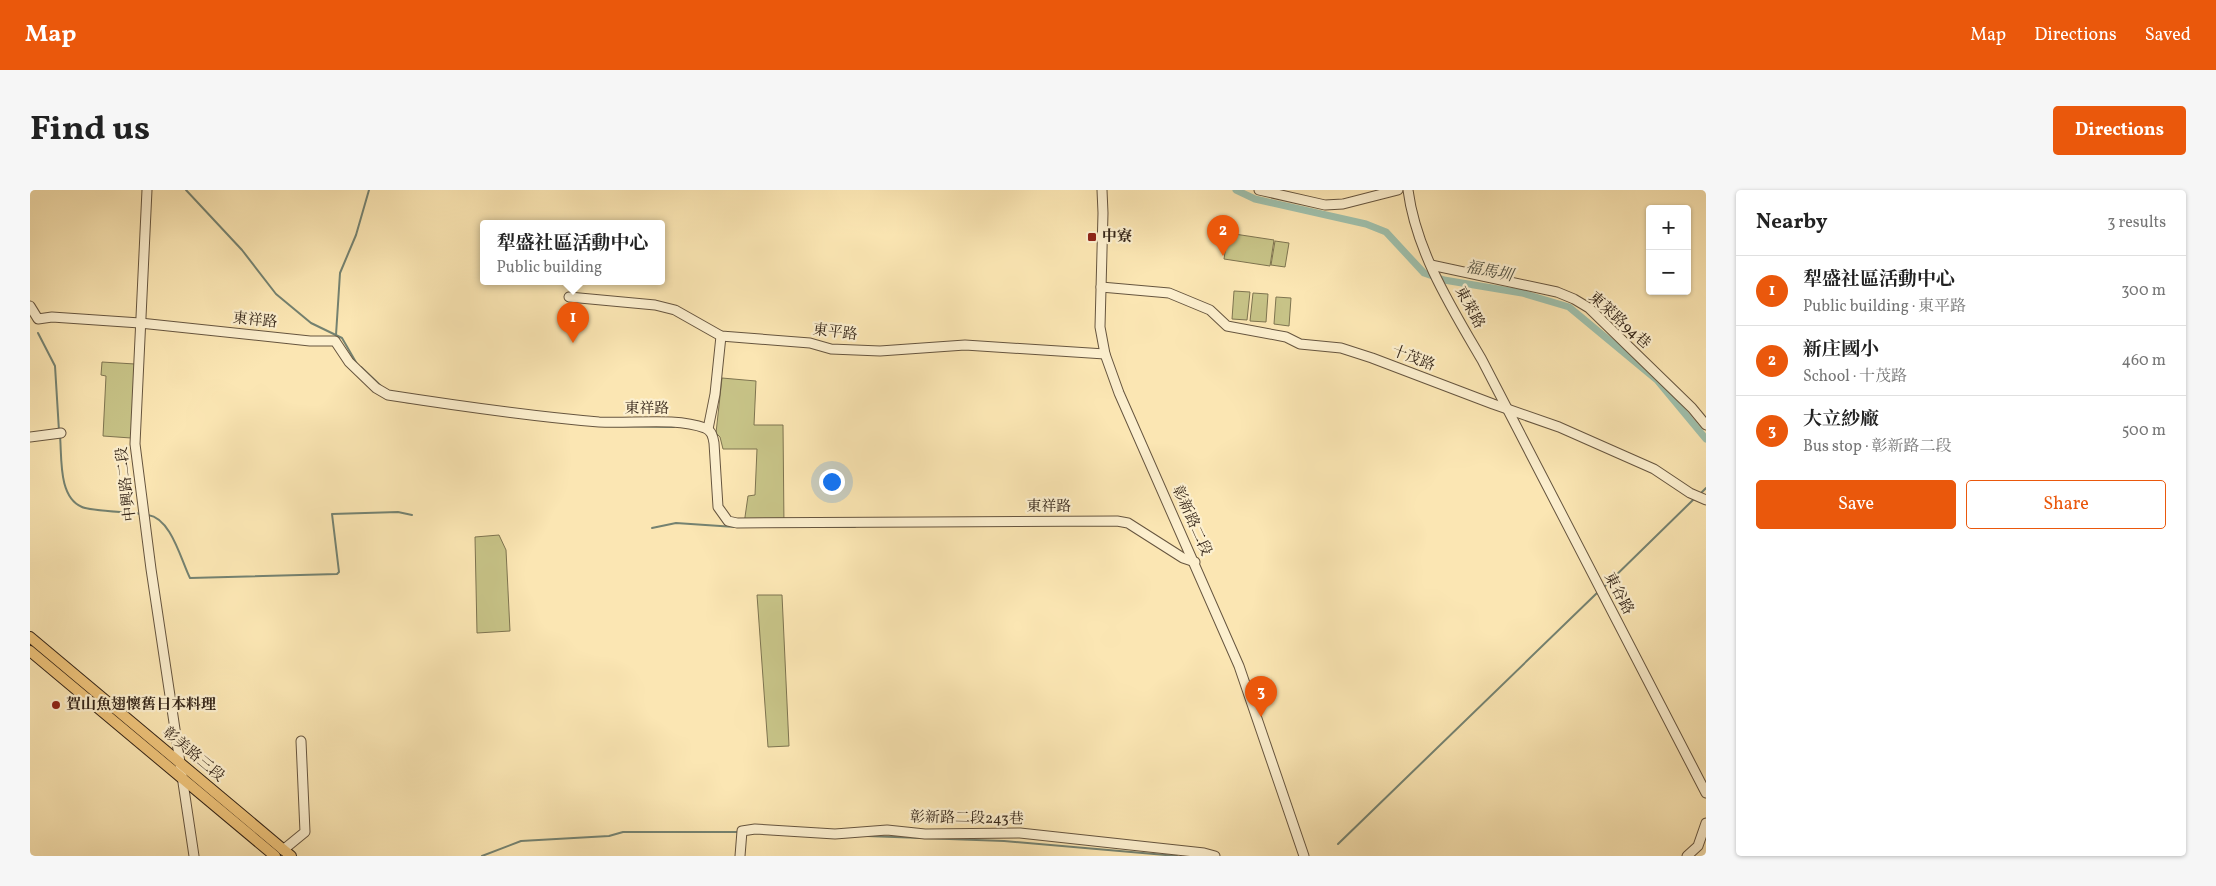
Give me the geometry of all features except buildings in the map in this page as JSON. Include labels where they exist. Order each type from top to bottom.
[{"type":"main road","name":"彰美路三段","points":[[30,638],[182,772]]},
{"type":"main road","name":"彰美路三段","points":[[30,651],[283,854]]},
{"type":"street","name":"中興路二段","points":[[146,190],[135,444],[151,569],[194,856]]},
{"type":"street","points":[[1259,190],[1325,205],[1343,204],[1398,190]]},
{"type":"street","name":"東萊路","points":[[1408,190],[1411,209],[1431,265],[1451,306],[1482,360],[1505,408]]},
{"type":"street","name":"彰新路二段","points":[[1103,191],[1100,327],[1105,354],[1119,392],[1239,666],[1304,856]]},
{"type":"street","name":"東萊路94巷","points":[[1431,265],[1557,292],[1574,299],[1589,308],[1692,408],[1706,425]]},
{"type":"street","name":"十茂路","points":[[1101,287],[1168,293],[1210,310],[1227,326],[1286,336],[1300,344],[1341,348],[1559,427],[1654,469],[1690,493],[1706,500]]},
{"type":"street","name":"東平路","points":[[569,297],[653,305],[675,310],[721,336],[810,343],[831,349],[880,351],[965,346],[1105,354]]},
{"type":"street","name":"東祥路","points":[[30,306],[38,319],[52,316],[140,322],[310,341],[335,341],[349,362],[376,388],[388,395],[538,417],[616,423],[681,423],[708,429],[712,434],[714,443],[718,506],[728,521],[737,523],[865,524],[1117,521],[1128,524],[1184,558],[1195,562]]},
{"type":"street","points":[[708,429],[715,394],[721,336]]},
{"type":"street","name":"東谷路","points":[[1505,408],[1706,793]]},
{"type":"street","points":[[30,436],[61,433]]},
{"type":"street","points":[[283,854],[305,832],[301,741]]},
{"type":"street","points":[[1687,856],[1698,846],[1706,823]]},
{"type":"street","name":"彰新路二段243巷","points":[[740,856],[741,835],[755,829],[835,834],[887,830],[925,834],[1020,833],[1204,853],[1215,856]]},
{"type":"shaded area","points":[[1228,233],[1274,240],[1270,266],[1224,259]]},
{"type":"shaded area","points":[[1275,241],[1289,243],[1285,267],[1271,265]]},
{"type":"shaded area","points":[[1234,291],[1250,292],[1247,320],[1232,319]]},
{"type":"shaded area","points":[[1253,293],[1268,294],[1266,322],[1250,321]]},
{"type":"shaded area","points":[[1276,297],[1291,298],[1289,326],[1274,324]]},
{"type":"shaded area","points":[[102,362],[135,364],[131,438],[103,436],[106,376],[101,375]]},
{"type":"shaded area","points":[[722,378],[756,381],[754,425],[783,425],[784,526],[744,524],[748,496],[755,495],[757,449],[723,449],[720,437],[716,433]]},
{"type":"shaded area","points":[[499,535],[506,550],[510,631],[477,633],[475,537]]},
{"type":"shaded area","points":[[757,595],[782,595],[789,746],[768,747]]},
{"type":"waterway","points":[[186,190],[242,250],[276,294],[311,323],[342,338],[357,364]]},
{"type":"waterway","points":[[336,335],[340,273],[356,235],[369,190]]},
{"type":"waterway","name":"福馬圳","points":[[1236,190],[1255,199],[1366,224],[1386,232],[1424,273],[1444,280],[1522,293],[1569,307],[1657,380],[1706,439]]},
{"type":"waterway","points":[[38,333],[55,366],[59,431]]},
{"type":"waterway","points":[[361,367],[381,386]]},
{"type":"waterway","points":[[375,392],[386,398]]},
{"type":"waterway","points":[[405,402],[423,404]]},
{"type":"waterway","points":[[606,426],[674,427]]},
{"type":"waterway","points":[[60,436],[65,486],[74,502],[86,508],[141,514]]},
{"type":"waterway","points":[[1699,495],[1706,488]]},
{"type":"waterway","points":[[1604,587],[1695,498]]},
{"type":"waterway","points":[[148,515],[156,518],[169,532],[190,578],[337,574],[339,572],[332,514],[398,512],[412,515]]},
{"type":"waterway","points":[[652,528],[676,523],[735,527]]},
{"type":"waterway","points":[[789,527],[855,527]]},
{"type":"waterway","points":[[1338,844],[1598,592]]},
{"type":"waterway","points":[[482,856],[521,841],[609,836],[623,832],[738,832]]},
{"type":"waterway","points":[[867,836],[1004,841],[1177,856]]},
{"type":"place","name":"中寮","points":[[1092,237]]},
{"type":"place","name":"新庄國小","points":[[1223,256]]},
{"type":"place","name":"犁盛社區活動中心","points":[[573,343]]},
{"type":"place","name":"賀山魚翅懷舊日本料理","points":[[56,705]]},
{"type":"place","name":"大立紗廠","points":[[1261,717]]}]
